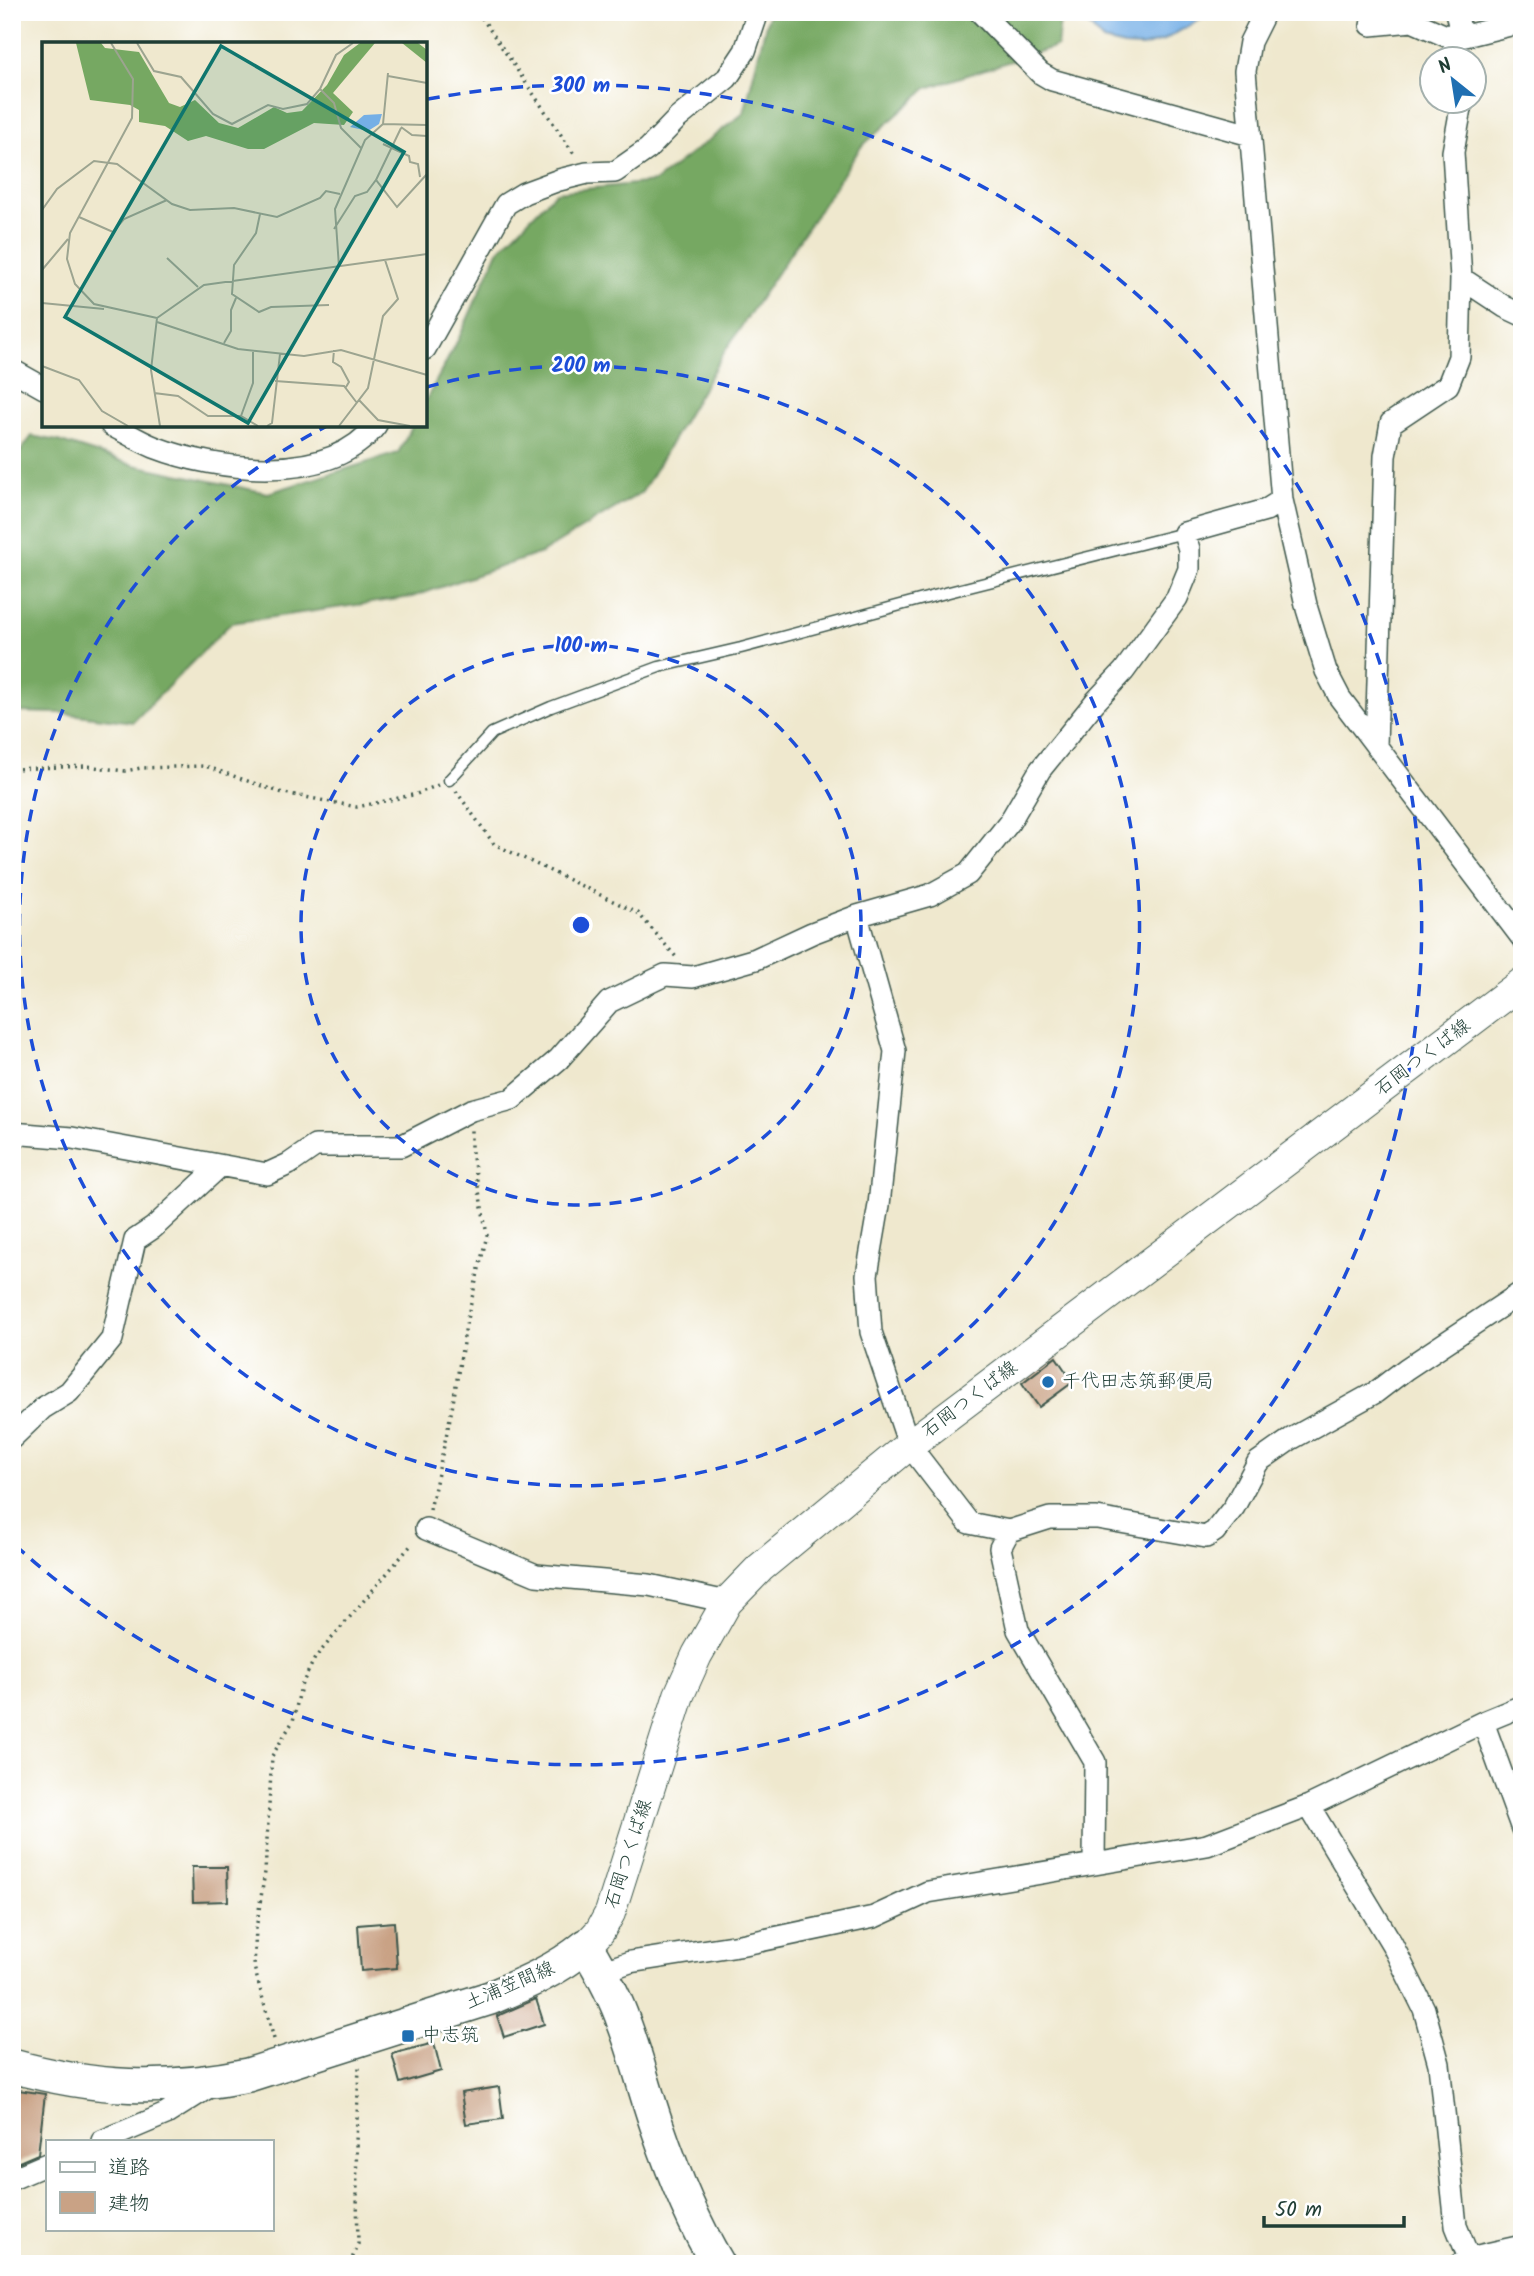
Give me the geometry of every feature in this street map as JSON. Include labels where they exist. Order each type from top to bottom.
[{"type":"main road","name":"石岡つくば線","points":[[594,1959],[600,1931],[610,1913],[678,1695],[727,1602],[760,1569],[909,1446],[1522,983]]},
{"type":"main road","name":"土浦笠間線","points":[[12,2066],[55,2078],[133,2087],[169,2087],[217,2081],[280,2066],[489,1998],[524,1984],[571,1959],[594,1959]]},
{"type":"main road","points":[[594,1959],[624,2023],[656,2125],[679,2184],[718,2264]]},
{"type":"street","points":[[427,345],[506,204],[524,193],[559,180],[587,173],[615,172],[648,149],[678,118],[727,78],[745,51],[758,12]]},
{"type":"street","points":[[981,12],[1040,73],[1052,80],[1250,135]]},
{"type":"street","points":[[1265,12],[1250,42],[1245,71],[1282,500],[1307,610],[1326,671],[1340,698],[1522,938]]},
{"type":"street","points":[[1455,46],[1459,24],[1456,12]]},
{"type":"street","points":[[1371,25],[1412,22],[1449,46]]},
{"type":"street","points":[[1462,46],[1522,22]]},
{"type":"street","points":[[1376,746],[1385,456],[1391,423],[1448,385],[1459,357],[1461,278],[1453,152],[1460,116]]},
{"type":"street","points":[[1461,278],[1522,315]]},
{"type":"street","points":[[12,370],[42,387]]},
{"type":"street","points":[[115,427],[154,447],[195,459],[242,467],[278,468],[316,463],[347,449],[374,427]]},
{"type":"street","points":[[12,1133],[72,1138],[267,1174],[289,1164],[315,1146],[401,1146],[471,1111],[512,1099],[559,1059],[609,1002],[665,975],[693,977],[756,959],[811,933],[857,916],[930,895],[968,874],[1009,822],[1040,770],[1124,671],[1177,598],[1189,569],[1189,549],[1184,533],[1266,510],[1282,500]]},
{"type":"street","points":[[857,916],[895,1051],[878,1205],[867,1275],[871,1332],[909,1446],[969,1523],[1009,1531],[1050,1518],[1097,1518],[1206,1537],[1215,1531],[1234,1507],[1258,1462],[1291,1439],[1376,1392],[1406,1368],[1522,1292]]},
{"type":"street","points":[[12,1438],[43,1408],[69,1392],[112,1339],[135,1240],[220,1166]]},
{"type":"street","points":[[426,1529],[536,1575],[649,1585],[727,1602]]},
{"type":"street","points":[[1009,1531],[1000,1548],[1018,1630],[1095,1762],[1094,1863]]},
{"type":"street","points":[[594,1959],[630,1962],[745,1944],[874,1917],[928,1892],[1207,1845],[1309,1806],[1522,1706]]},
{"type":"street","points":[[1483,1722],[1522,1829]]},
{"type":"street","points":[[1309,1806],[1392,1944],[1424,2009],[1439,2064],[1456,2226],[1465,2261],[1522,2246]]},
{"type":"street","points":[[104,2140],[166,2114],[217,2081]]},
{"type":"street","points":[[12,2179],[46,2164]]},
{"type":"lane","points":[[449,780],[492,733],[659,667],[1184,533]]},
{"type":"path","points":[[478,12],[587,173]]},
{"type":"path","points":[[12,769],[87,766],[125,771],[205,766],[279,792],[356,807],[417,794],[449,780],[494,844],[638,913],[693,977]]},
{"type":"path","points":[[280,2066],[254,1967],[256,1929],[265,1872],[272,1756],[293,1721],[301,1686],[315,1658],[426,1529],[452,1409],[467,1320],[487,1235],[471,1147],[471,1111]]},
{"type":"path","points":[[350,2264],[358,2244],[356,2142],[359,2040]]},
{"type":"green space","points":[[769,12],[1061,12],[1057,46],[927,88],[861,147],[723,354],[642,492],[541,553],[412,597],[231,623],[133,722],[62,713],[12,712],[12,462],[32,436],[58,441],[134,465],[268,493],[398,453],[412,427],[427,427],[427,398],[459,338],[498,251],[556,192],[654,182],[744,113]]},
{"type":"water","points":[[1088,12],[1213,12],[1162,41],[1142,47],[1103,41],[1084,20]]},
{"type":"building","points":[[1056,1357],[1073,1382],[1039,1407],[1022,1383]]},
{"type":"building","points":[[192,1867],[227,1867],[228,1901],[193,1902]]},
{"type":"building","points":[[394,1922],[397,1968],[361,1971],[358,1925]]},
{"type":"building","points":[[536,1999],[544,2024],[504,2037],[497,2016]]},
{"type":"building","points":[[434,2043],[441,2071],[400,2083],[392,2054]]},
{"type":"building","points":[[499,2087],[503,2119],[466,2124],[461,2093]]},
{"type":"building","points":[[12,2089],[45,2094],[38,2154],[12,2165]]},
{"type":"place","name":"千代田志筑郵便局","points":[[1048,1382]]},
{"type":"place","name":"中志筑","points":[[408,2036]]}]
